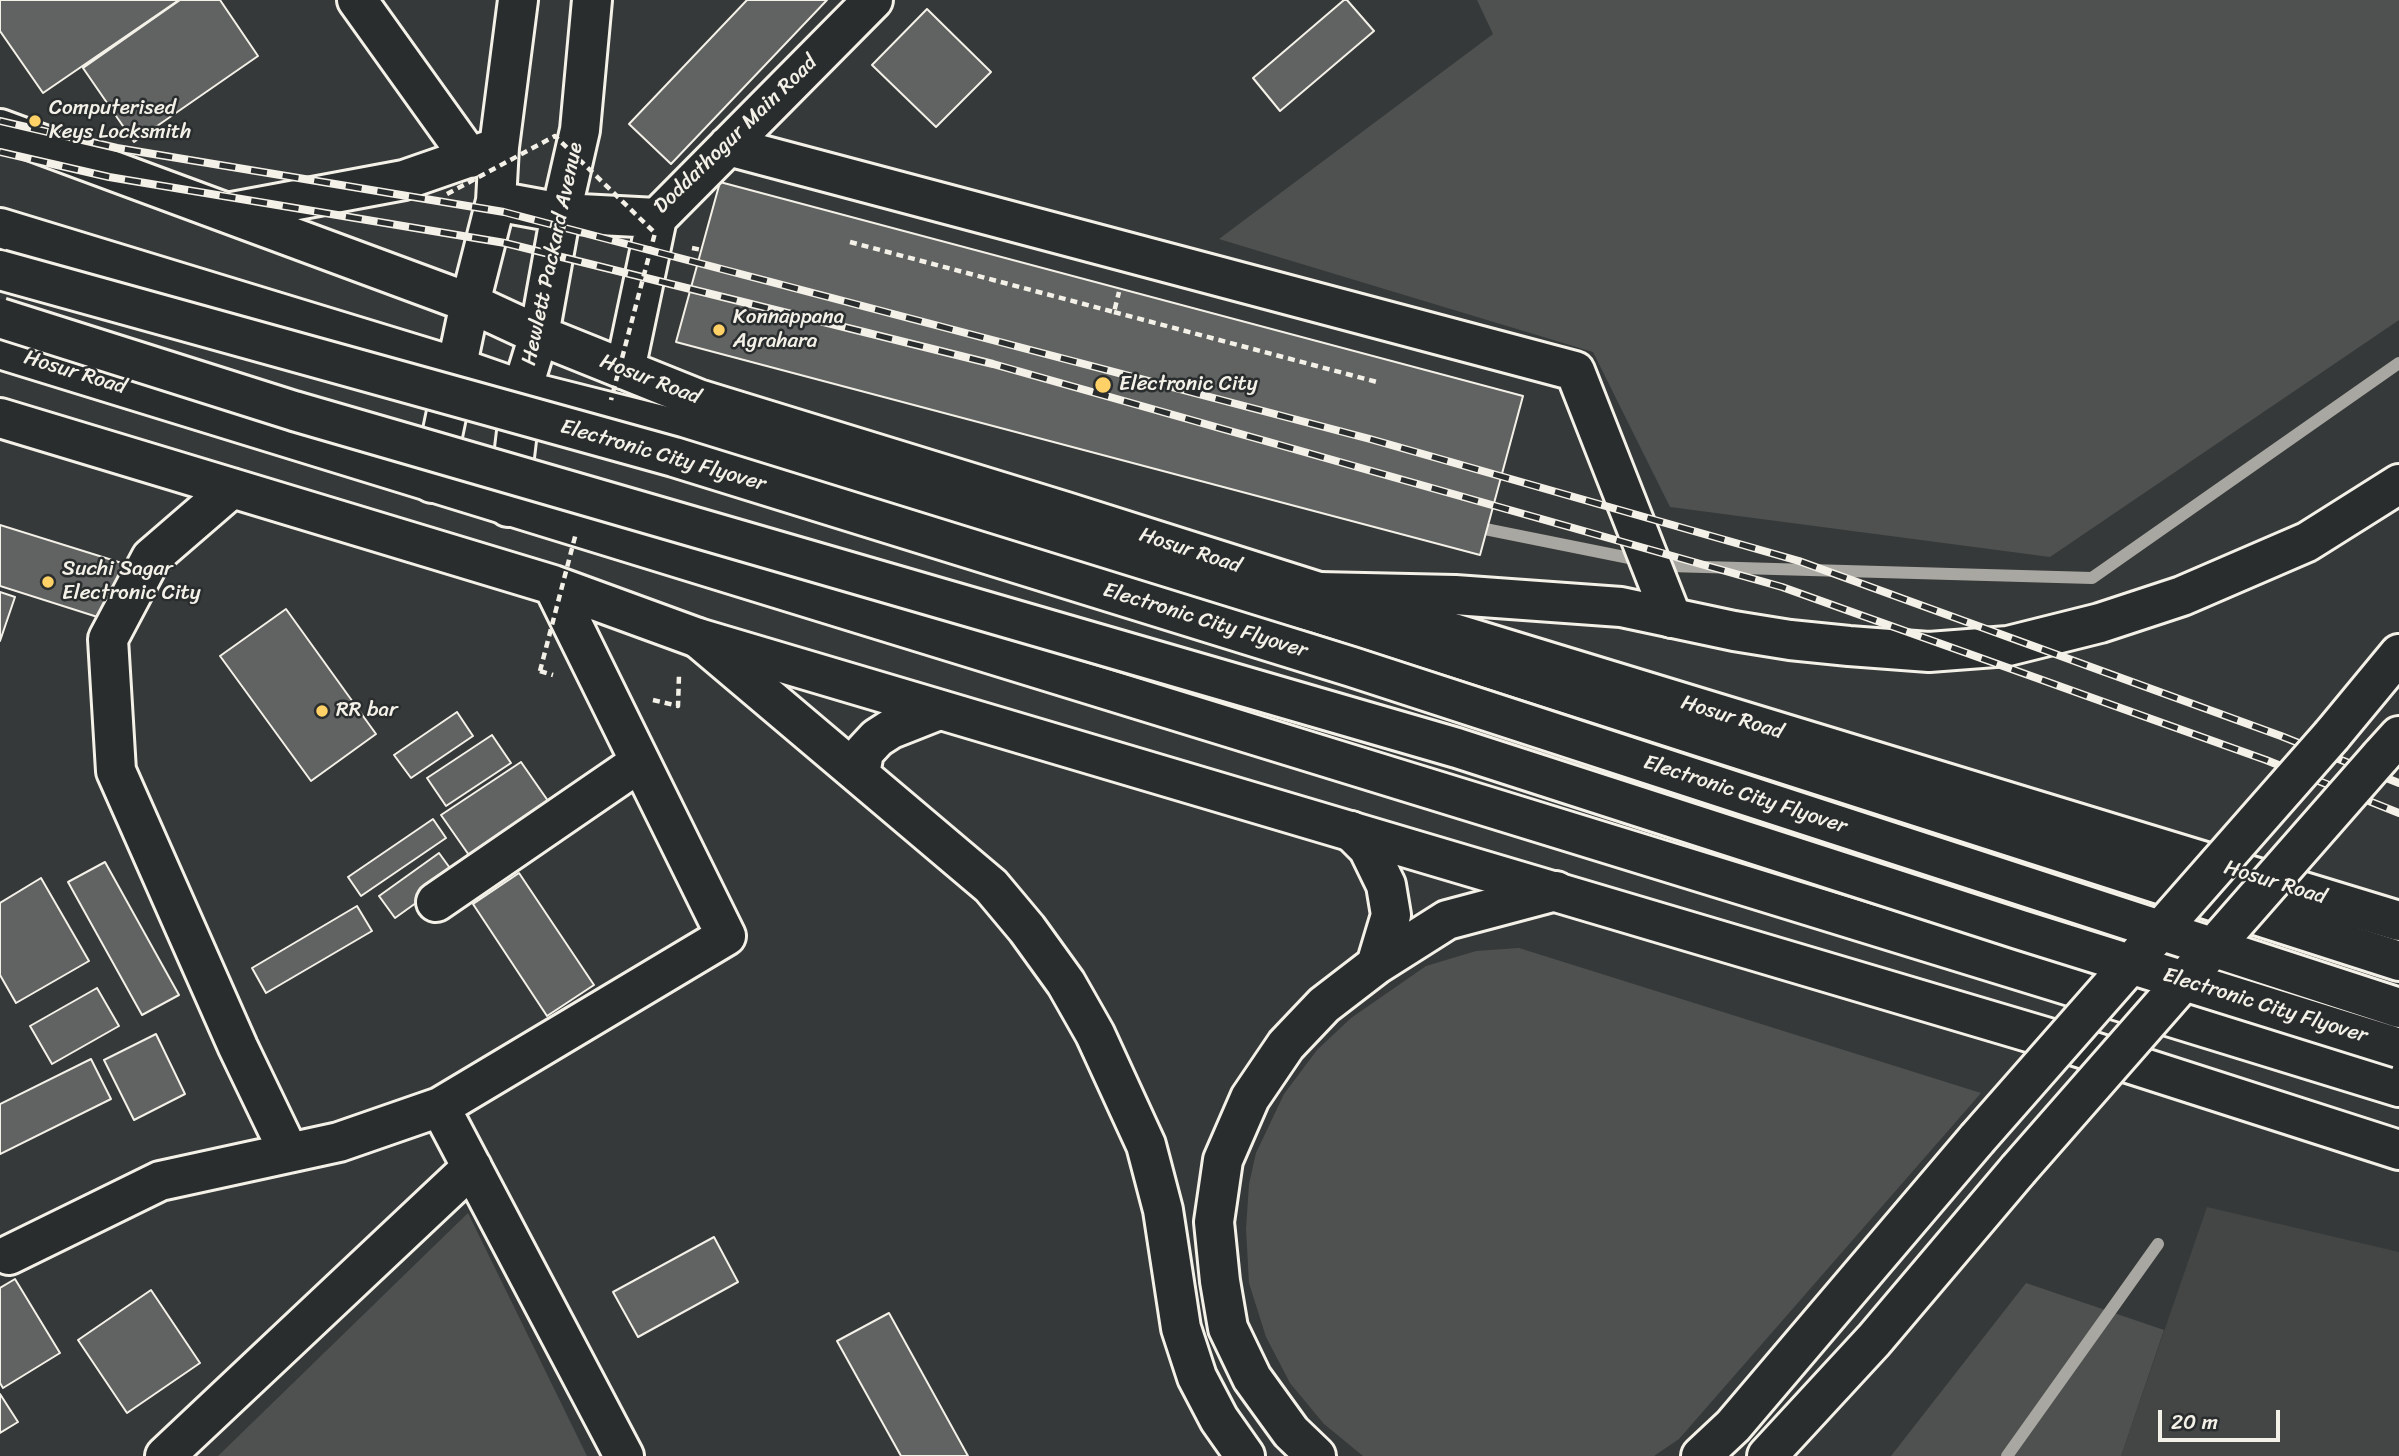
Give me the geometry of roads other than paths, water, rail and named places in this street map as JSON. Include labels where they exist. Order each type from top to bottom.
[{"type":"main road","points":[[357,0],[485,153]]},
{"type":"main road","points":[[432,483],[470,303],[496,201],[485,153],[518,0]]},
{"type":"main road","name":"Hewlett Packard Avenue","points":[[508,506],[522,390],[539,335],[561,213],[580,130],[592,0]]},
{"type":"main road","name":"Doddathogur Main Road","points":[[496,201],[561,213],[656,225],[728,146],[873,0]]},
{"type":"main road","name":"Hosur Road","points":[[0,130],[470,303],[539,335],[698,400],[2399,921]]},
{"type":"main road","points":[[728,146],[1575,371],[1672,618]]},
{"type":"main road","points":[[227,213],[404,180],[485,153]]},
{"type":"main road","points":[[625,370],[656,225]]},
{"type":"main road","name":"Hosur Road","points":[[0,228],[456,367],[522,390],[689,432],[1316,613],[2399,961]]},
{"type":"main road","name":"Electronic City Flyover","points":[[0,270],[688,461],[1352,667],[2399,1008]]},
{"type":"main road","name":"Electronic City Flyover","points":[[0,318],[294,411],[1457,748],[2034,934],[2399,1048]]},
{"type":"main road","name":"Hosur Road","points":[[0,349],[2399,1087]]},
{"type":"main road","points":[[0,418],[553,585],[698,638],[2069,1044],[2399,1150]]},
{"type":"main road","points":[[1319,592],[1455,595],[1622,607],[1790,640],[1849,646],[1929,652],[2008,646],[2100,623],[2182,596],[2307,542],[2399,484]]},
{"type":"main road","points":[[232,488],[151,558],[108,639],[116,771],[238,1047],[289,1153]]},
{"type":"main road","points":[[9,1255],[160,1181],[339,1142],[440,1107],[726,936],[553,585]]},
{"type":"main road","points":[[698,638],[991,886],[1027,929],[1066,983],[1095,1034],[1146,1145],[1163,1210],[1181,1328],[1197,1377],[1219,1419],[1245,1456]]},
{"type":"main road","points":[[1702,1456],[1733,1426],[1977,1139],[2332,735],[2399,654]]},
{"type":"main road","points":[[860,774],[864,752],[877,738],[891,729],[939,710]]},
{"type":"main road","points":[[1767,1456],[1874,1339],[2018,1170],[2390,747]]},
{"type":"main road","points":[[436,902],[640,762]]},
{"type":"main road","points":[[1351,831],[1368,848],[1387,884],[1391,915],[1376,965]]},
{"type":"main road","points":[[1317,1456],[1290,1432],[1252,1378],[1228,1328],[1214,1222],[1223,1160],[1250,1098],[1286,1045],[1324,1005],[1376,965],[1447,920],[1556,891]]},
{"type":"main road","points":[[440,1107],[624,1456]]},
{"type":"main road","points":[[165,1456],[472,1167]]},
{"type":"waterway","points":[[1470,526],[1669,566],[2092,578],[2399,363]]},
{"type":"waterway","points":[[2007,1456],[2158,1244]]},
{"type":"railway","points":[[0,121],[117,148],[504,212],[1370,439],[1799,561],[2281,736],[2399,783]]},
{"type":"railway","points":[[0,152],[109,177],[505,243],[993,364],[1782,587],[2266,760],[2399,813]]},
{"type":"place","name":"Computerised Keys Locksmith","points":[[35,121]]},
{"type":"place","name":"Konnappana Agrahara","points":[[719,330]]},
{"type":"place","name":"Electronic City","points":[[1103,385]]},
{"type":"place","name":"Suchi Sagar Electronic City","points":[[48,582]]},
{"type":"place","name":"RR bar","points":[[322,711]]}]
